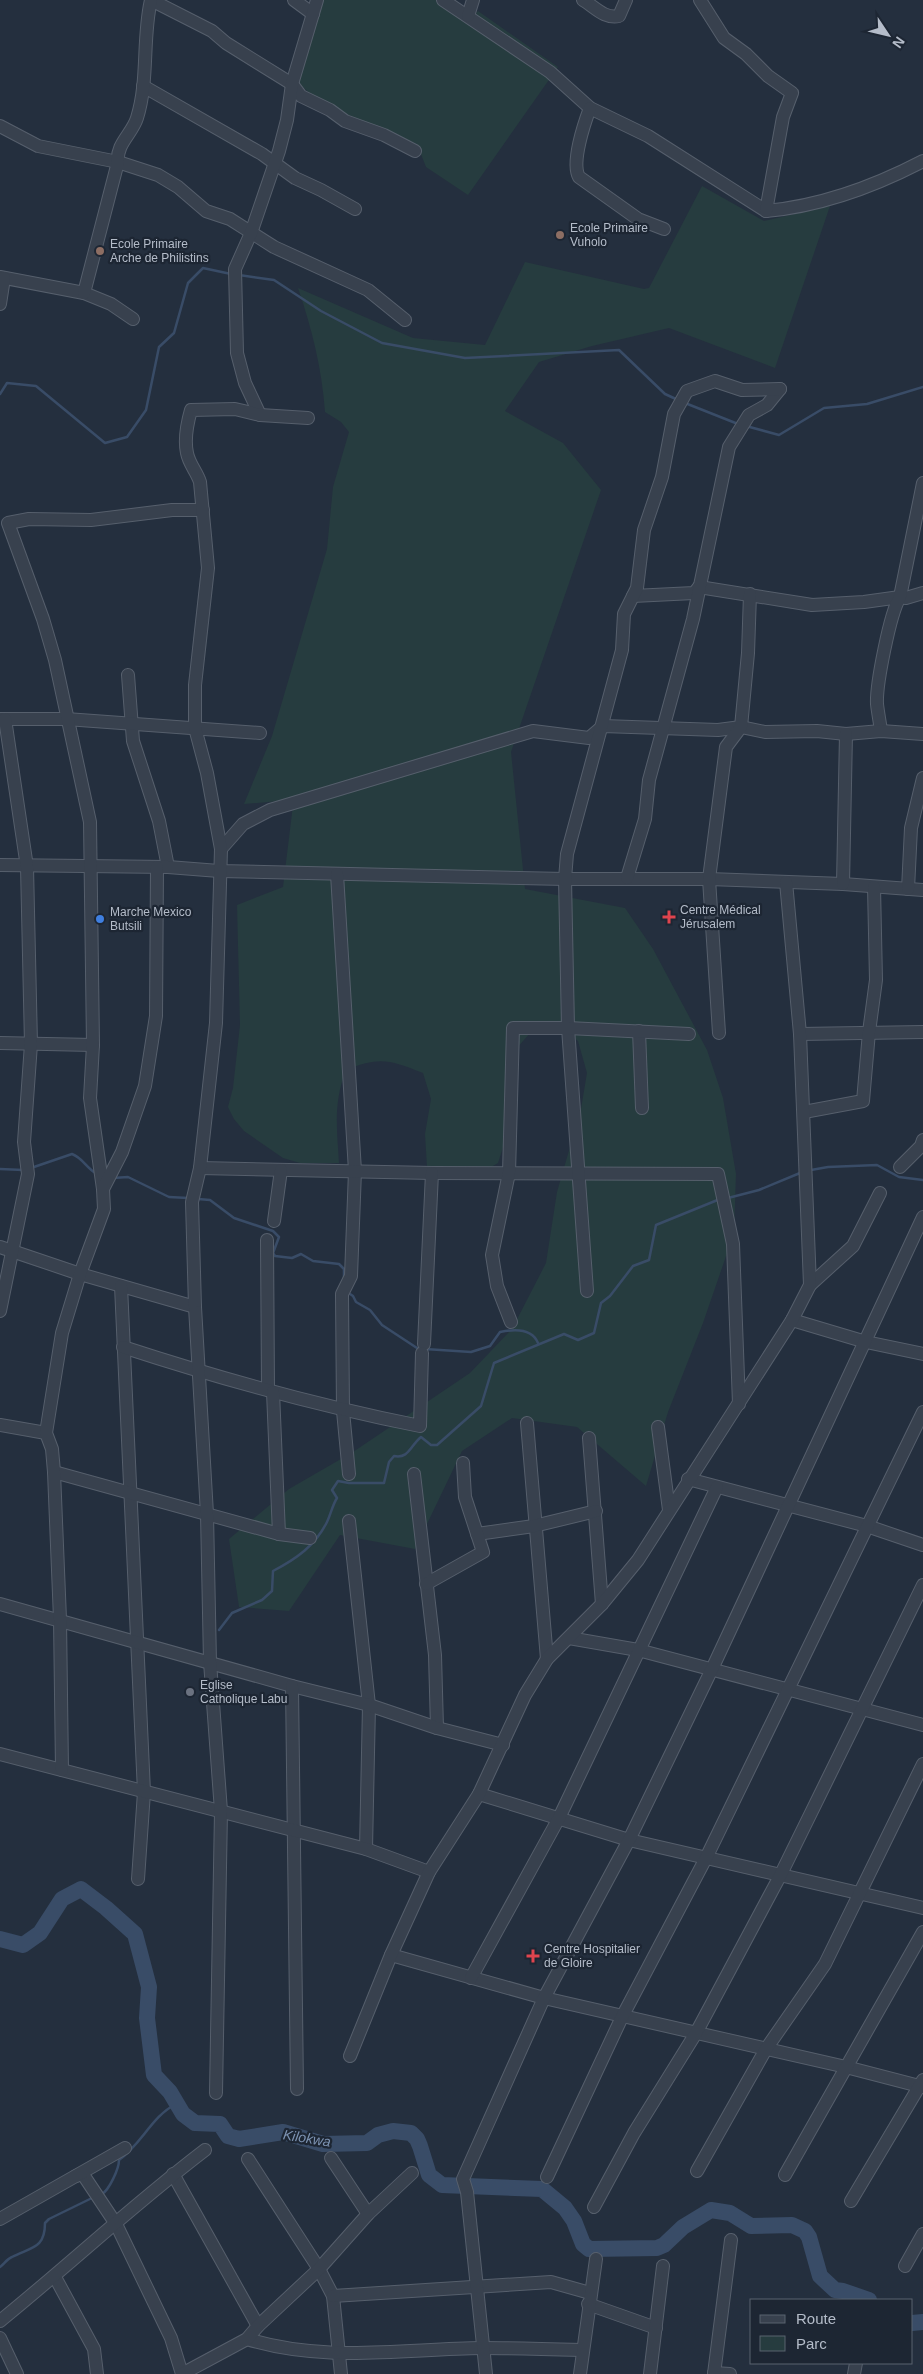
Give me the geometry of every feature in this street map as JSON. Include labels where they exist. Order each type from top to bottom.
[{"type":"street","points":[[84,293],[118,162],[117,152],[137,119],[143,86],[147,14],[151,0],[212,31],[226,43],[292,84],[301,96],[330,110],[345,121],[384,135],[415,151]]},
{"type":"street","points":[[294,0],[313,14]]},
{"type":"street","points":[[260,415],[245,382],[237,353],[235,269],[251,233],[287,120],[292,84],[317,0]]},
{"type":"street","points":[[443,0],[550,72],[590,108],[648,136],[766,211],[812,202],[865,188],[886,180],[923,161]]},
{"type":"street","points":[[468,16],[473,0]]},
{"type":"street","points":[[583,0],[604,15],[612,17],[618,16],[626,0]]},
{"type":"street","points":[[700,0],[724,38],[746,54],[768,76],[792,92],[783,117],[766,211]]},
{"type":"street","points":[[143,86],[163,99],[207,121],[274,162],[295,178],[322,190],[355,210]]},
{"type":"street","points":[[590,108],[576,158],[576,172],[579,177],[638,219],[664,229]]},
{"type":"street","points":[[0,126],[38,146],[118,162],[158,175],[178,187],[206,211],[230,219],[251,233],[368,290],[405,320]]},
{"type":"street","points":[[0,304],[2,278],[84,293],[111,304],[133,319]]},
{"type":"street","points":[[587,1291],[568,1028],[565,879],[567,854],[622,650],[624,614],[633,596],[640,571],[639,558],[644,530],[662,478],[674,414],[687,391],[715,381],[742,390],[780,388],[767,405],[749,415],[729,447],[693,618],[665,728],[649,780],[645,819],[627,878]]},
{"type":"street","points":[[216,2093],[221,1811],[210,1662],[207,1514],[195,1307],[193,1199],[200,1168],[216,1023],[221,849],[207,772],[195,728],[195,685],[208,568],[198,473],[187,453],[186,428],[191,410],[235,409],[260,415],[308,418]]},
{"type":"street","points":[[881,732],[877,703],[880,676],[893,615],[900,597],[923,483]]},
{"type":"street","points":[[62,1770],[60,1619],[54,1472],[52,1449],[46,1433],[62,1333],[80,1274],[104,1209],[103,1189],[90,1098],[93,1045],[93,866],[90,822],[66,719],[55,660],[43,619],[8,523],[29,519],[91,520],[172,510],[203,510]]},
{"type":"street","points":[[633,596],[694,593],[699,587]]},
{"type":"street","points":[[699,587],[812,605],[906,598],[923,593]]},
{"type":"street","points":[[719,1033],[709,879],[726,746],[741,727],[748,653],[750,594]]},
{"type":"street","points":[[103,1189],[122,1152],[146,1078],[156,1016],[162,867],[159,821],[133,741],[128,675]]},
{"type":"street","points":[[0,1310],[28,1170],[24,1142],[31,1044],[27,867],[2,719],[66,719],[260,733]]},
{"type":"street","points":[[221,849],[243,824],[288,804],[534,731],[589,738],[603,726],[718,730],[741,727],[765,732],[817,731],[846,734],[881,732],[923,734]]},
{"type":"street","points":[[843,884],[846,734]]},
{"type":"street","points":[[908,889],[912,828],[923,778]]},
{"type":"street","points":[[0,865],[27,867],[162,867],[219,871],[565,879],[709,879],[843,884],[923,890]]},
{"type":"street","points":[[337,874],[355,1171],[351,1276],[344,1291],[344,1411],[349,1474]]},
{"type":"street","points":[[786,882],[800,1034],[810,1284]]},
{"type":"street","points":[[804,1112],[864,1101],[869,1032],[876,980],[874,887]]},
{"type":"street","points":[[511,1322],[497,1286],[492,1255],[510,1173],[513,1028],[568,1028],[690,1034]]},
{"type":"street","points":[[639,1031],[642,1108]]},
{"type":"street","points":[[800,1034],[923,1032]]},
{"type":"street","points":[[0,1043],[93,1045]]},
{"type":"street","points":[[900,1167],[920,1146],[923,1140]]},
{"type":"street","points":[[200,1168],[432,1173],[718,1174],[733,1244],[739,1404]]},
{"type":"street","points":[[274,1221],[282,1170]]},
{"type":"street","points":[[123,1347],[199,1372],[344,1411],[420,1426],[432,1173]]},
{"type":"street","points":[[350,2056],[391,1955],[429,1872],[479,1794],[525,1695],[547,1659],[602,1604],[638,1560],[688,1479],[739,1404],[792,1320],[810,1284],[853,1246],[880,1193]]},
{"type":"street","points":[[486,2374],[467,2192],[463,2179],[544,1998],[629,1840],[712,1669],[923,1217]]},
{"type":"street","points":[[267,1240],[270,1391],[279,1534]]},
{"type":"street","points":[[0,1247],[80,1274],[195,1307]]},
{"type":"street","points":[[121,1286],[144,1792],[138,1880]]},
{"type":"street","points":[[792,1320],[866,1342],[923,1354]]},
{"type":"street","points":[[547,2177],[622,2017],[706,1858],[923,1412]]},
{"type":"street","points":[[527,1423],[534,1526],[547,1659]]},
{"type":"street","points":[[0,1425],[46,1433]]},
{"type":"street","points":[[658,1426],[669,1510]]},
{"type":"street","points":[[589,1438],[602,1604]]},
{"type":"street","points":[[426,1584],[483,1552],[464,1497],[463,1463]]},
{"type":"street","points":[[54,1472],[279,1534],[310,1538]]},
{"type":"street","points":[[414,1474],[435,1655],[437,1728]]},
{"type":"street","points":[[688,1479],[867,1526],[923,1545]]},
{"type":"street","points":[[471,1978],[559,1818],[717,1487]]},
{"type":"street","points":[[477,1534],[534,1526],[596,1511]]},
{"type":"street","points":[[349,1521],[369,1704],[366,1849]]},
{"type":"street","points":[[594,2207],[634,2133],[696,2033],[780,1876],[923,1585]]},
{"type":"street","points":[[0,1604],[60,1619],[292,1686],[369,1704],[437,1728],[503,1745]]},
{"type":"street","points":[[569,1638],[638,1650],[923,1725]]},
{"type":"street","points":[[292,1686],[297,2089]]},
{"type":"street","points":[[0,1754],[366,1849],[429,1872]]},
{"type":"street","points":[[697,2170],[766,2049],[825,1964],[923,1764]]},
{"type":"street","points":[[479,1794],[629,1840],[923,1908]]},
{"type":"street","points":[[785,2175],[923,1932]]},
{"type":"street","points":[[391,1955],[544,1998],[622,2017],[922,2084],[851,2201]]},
{"type":"street","points":[[0,2219],[125,2148]]},
{"type":"street","points":[[0,2321],[55,2277],[173,2174],[205,2150]]},
{"type":"street","points":[[331,2158],[368,2214]]},
{"type":"street","points":[[248,2159],[319,2269],[333,2296],[340,2374]]},
{"type":"street","points":[[76,2176],[81,2174],[84,2176],[116,2224],[171,2338],[182,2374],[247,2339],[258,2326],[319,2269],[368,2214],[412,2173]]},
{"type":"street","points":[[173,2174],[258,2326]]},
{"type":"street","points":[[905,2266],[923,2234]]},
{"type":"street","points":[[730,2374],[714,2374],[732,2240]]},
{"type":"street","points":[[580,2374],[596,2259]]},
{"type":"street","points":[[650,2374],[663,2266]]},
{"type":"street","points":[[55,2277],[94,2349],[98,2374]]},
{"type":"street","points":[[333,2296],[550,2282],[656,2328]]},
{"type":"street","points":[[0,2338],[18,2374]]},
{"type":"street","points":[[247,2339],[274,2348],[338,2354],[483,2348],[582,2350]]},
{"type":"green space","points":[[321,0],[438,0],[468,22],[478,11],[558,67],[468,195],[426,167],[417,144],[352,119],[322,102],[296,80]]},
{"type":"green space","points":[[702,186],[764,221],[830,206],[775,368],[669,328],[592,346],[539,362],[505,411],[563,443],[601,490],[511,752],[525,889],[625,908],[653,949],[707,1050],[723,1098],[736,1174],[734,1233],[703,1323],[668,1412],[646,1486],[577,1427],[512,1418],[462,1451],[415,1549],[340,1535],[289,1611],[239,1607],[229,1539],[289,1489],[353,1452],[470,1373],[512,1329],[546,1263],[557,1192],[581,1109],[587,1073],[578,1041],[560,1026],[531,1032],[508,1058],[506,1138],[498,1163],[481,1173],[456,1167],[427,1167],[425,1134],[431,1099],[423,1073],[402,1065],[377,1061],[346,1070],[338,1105],[339,1163],[300,1163],[283,1158],[244,1131],[234,1119],[228,1107],[233,1088],[240,1025],[237,905],[283,887],[293,805],[292,800],[244,804],[272,736],[327,549],[333,487],[349,432],[341,422],[325,412],[316,349],[298,288],[413,338],[485,345],[525,262],[644,289],[649,288]]},
{"type":"waterway","points":[[0,394],[7,383],[36,386],[105,443],[127,437],[146,410],[159,347],[174,333],[188,283],[203,268],[231,274]]},
{"type":"waterway","points":[[239,275],[274,280],[321,311],[382,343],[465,358],[619,350],[665,394],[678,400]]},
{"type":"waterway","points":[[746,426],[779,435],[824,408],[867,404],[923,387]]},
{"type":"waterway","points":[[685,403],[738,424]]},
{"type":"waterway","points":[[31,1168],[72,1154],[97,1174]]},
{"type":"waterway","points":[[811,1170],[828,1167],[877,1165],[899,1177],[923,1180]]},
{"type":"waterway","points":[[0,1169],[23,1170]]},
{"type":"waterway","points":[[728,1198],[759,1190],[800,1173]]},
{"type":"waterway","points":[[113,1178],[128,1177],[169,1197],[188,1198]]},
{"type":"waterway","points":[[198,1199],[210,1200],[234,1218],[273,1231],[279,1237],[273,1253],[275,1256],[292,1258],[301,1254],[313,1261],[339,1264],[344,1269],[344,1278]]},
{"type":"waterway","points":[[219,1630],[232,1613],[262,1600],[272,1591],[273,1571],[297,1557],[317,1538],[327,1522],[337,1498],[332,1490],[338,1481],[349,1483],[384,1483],[389,1462],[394,1456],[406,1454],[421,1437],[431,1445],[437,1445],[481,1406],[494,1363],[564,1334],[578,1340],[594,1333],[601,1303],[610,1296],[633,1266],[649,1260],[656,1225],[720,1199]]},
{"type":"waterway","points":[[347,1292],[353,1296],[356,1302],[370,1310],[382,1325],[420,1350]]},
{"type":"waterway","points":[[425,1349],[471,1352],[490,1346],[500,1332],[511,1330],[527,1332],[538,1343]]},
{"type":"waterway","name":"Kilokwa","points":[[0,1939],[23,1945],[40,1933],[62,1899],[81,1889],[135,1934],[149,1987],[147,2018],[154,2075],[170,2092],[183,2114],[195,2123],[220,2124],[228,2136],[239,2139],[283,2132],[323,2144],[367,2143],[378,2135],[393,2131],[411,2133],[417,2139],[429,2175],[442,2185],[542,2189],[565,2208],[574,2221],[583,2244],[589,2249],[657,2248],[664,2245],[683,2227],[711,2210],[730,2213],[751,2226],[792,2225],[805,2231],[809,2237],[820,2276],[835,2290],[866,2299]]},
{"type":"waterway","points":[[102,2194],[113,2179],[119,2160],[134,2147],[160,2116],[176,2104]]},
{"type":"waterway","points":[[0,2267],[10,2258],[40,2243],[43,2238],[45,2223],[49,2219],[94,2197]]},
{"type":"waterway","name":"Kilokwa","points":[[913,2323],[923,2322]]},
{"type":"place","name":"Ecole Primaire Vuholo","points":[[560,235]]},
{"type":"place","name":"Ecole Primaire Arche de Philistins","points":[[100,251]]},
{"type":"place","name":"Centre Médical Jérusalem","points":[[669,917]]},
{"type":"place","name":"Marche Mexico Butsili","points":[[100,919]]},
{"type":"place","name":"Eglise Catholique Labu","points":[[190,1692]]},
{"type":"place","name":"Centre Hospitalier de Gloire","points":[[533,1956]]}]
